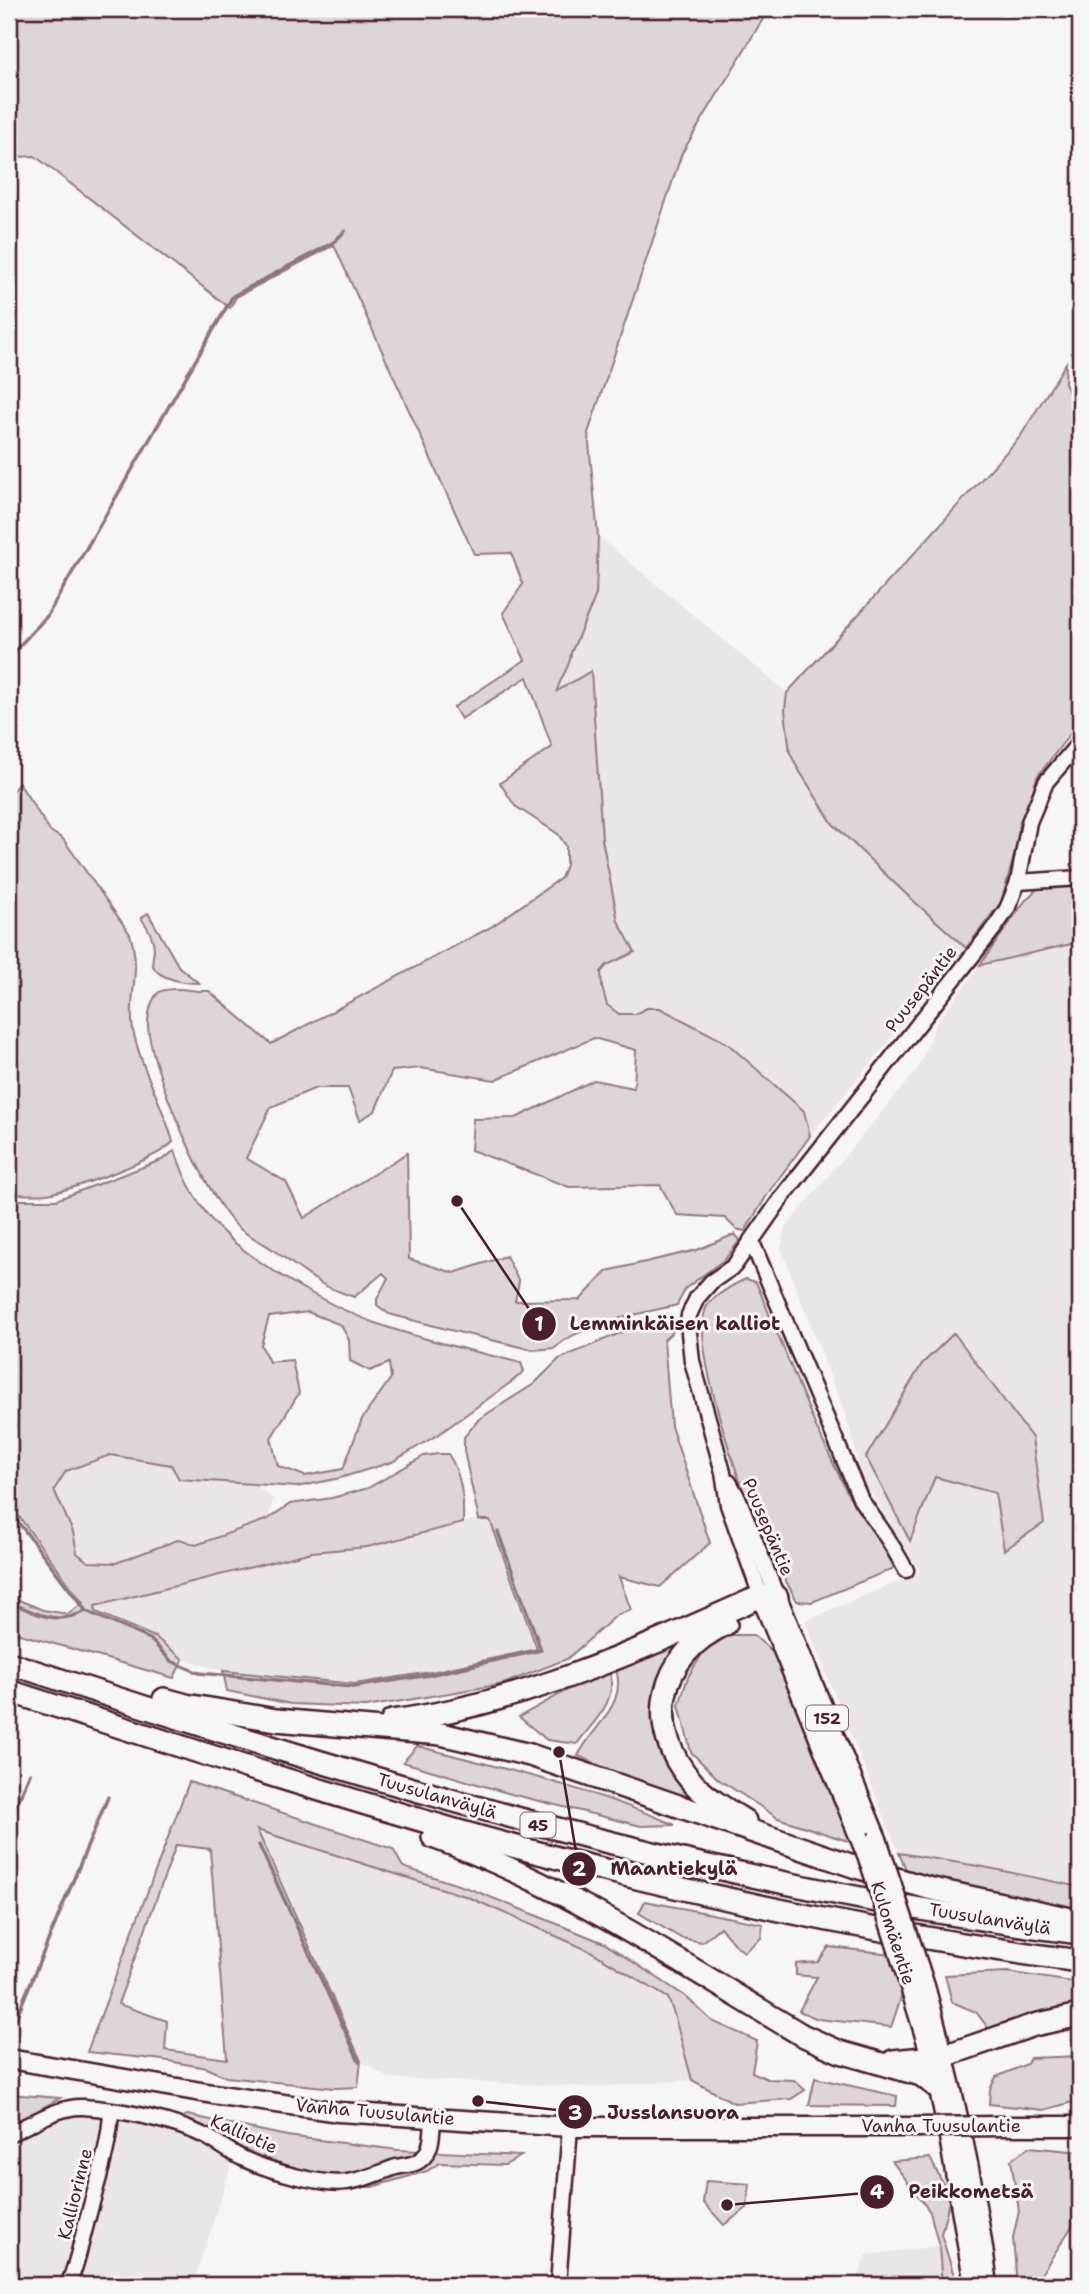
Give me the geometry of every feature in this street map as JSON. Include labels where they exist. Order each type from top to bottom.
[{"type":"highway","points":[[341,1724],[393,1721],[443,1713],[525,1692],[768,1601]]},
{"type":"highway","points":[[768,1601],[708,1633],[684,1654],[668,1684],[663,1717],[669,1746],[694,1784],[743,1820],[793,1845]]},
{"type":"highway","name":"Tuusulanväylä","points":[[9,1663],[431,1796],[544,1827],[851,1897],[1080,1933]]},
{"type":"highway","points":[[60,1680],[138,1692],[186,1705],[276,1720],[440,1734],[530,1755],[856,1867],[928,1888],[1080,1920]]},
{"type":"highway","name":"Tuusulanväylä","points":[[9,1691],[267,1774],[454,1830],[633,1876],[848,1923],[1080,1961]]},
{"type":"highway","points":[[267,1774],[476,1852],[616,1923],[802,2035],[860,2059],[880,2062],[921,2075],[938,2088]]},
{"type":"highway","points":[[880,2062],[938,2058],[1034,2025],[1080,2015]]},
{"type":"main road","name":"Kulomäentie","points":[[768,1601],[868,1838],[871,1867],[917,1985],[974,2196],[988,2285]]},
{"type":"main road","name":"Kulomäentie","points":[[938,2058],[938,2088],[958,2181],[974,2285]]},
{"type":"main road","name":"Vanha Tuusulantie","points":[[9,2059],[213,2094],[339,2112],[570,2127],[1080,2126]]},
{"type":"street","name":"Puusepäntie","points":[[768,1601],[739,1500],[723,1472],[692,1361],[689,1315],[703,1290],[734,1266],[790,1186],[995,928],[1007,909],[1018,882],[1029,822],[1046,782],[1080,742]]},
{"type":"street","points":[[1018,882],[1080,878]]},
{"type":"street","points":[[751,1240],[861,1500],[906,1570]]},
{"type":"street","name":"Kalliotie","points":[[9,2134],[48,2115],[80,2106],[111,2110],[156,2119],[206,2136],[244,2159],[267,2167],[317,2180],[344,2183],[418,2162],[430,2147],[433,2118]]},
{"type":"street","name":"Kalliorinne","points":[[68,2285],[78,2263],[110,2132],[111,2110]]},
{"type":"street","points":[[558,2285],[570,2127]]},
{"type":"shaded area","points":[[9,9],[769,9],[682,153],[588,433],[598,536],[596,595],[557,691],[591,671],[602,839],[618,921],[635,952],[607,965],[601,972],[607,1005],[619,1014],[635,1014],[647,1008],[660,1008],[727,1043],[804,1111],[810,1136],[769,1192],[745,1231],[736,1229],[725,1218],[677,1215],[660,1185],[569,1187],[471,1150],[473,1119],[516,1118],[594,1080],[634,1088],[636,1050],[594,1038],[495,1080],[420,1068],[392,1071],[375,1111],[360,1120],[348,1088],[316,1088],[271,1107],[246,1158],[286,1182],[304,1218],[407,1153],[409,1259],[454,1273],[506,1256],[519,1282],[515,1301],[580,1300],[607,1271],[697,1250],[735,1234],[740,1240],[725,1259],[686,1288],[677,1305],[595,1326],[555,1348],[533,1350],[389,1314],[377,1305],[377,1299],[388,1278],[383,1273],[354,1297],[317,1281],[240,1229],[212,1192],[197,1163],[169,1100],[151,1043],[148,1023],[152,1003],[158,993],[174,989],[209,991],[271,1044],[491,927],[561,878],[566,865],[566,846],[558,834],[515,806],[500,783],[552,747],[527,677],[461,719],[454,707],[525,660],[503,613],[523,584],[511,553],[474,554],[334,245],[236,297],[230,308],[35,156],[19,157],[9,173]]},
{"type":"shaded area","points":[[1066,363],[1065,383],[1071,397],[1080,400],[1080,721],[1037,777],[1001,902],[966,948],[833,824],[790,753],[785,710],[787,693],[1020,437]]},
{"type":"shaded area","points":[[598,536],[787,693],[785,710],[906,894],[966,948],[810,1136],[804,1111],[727,1043],[647,1008],[635,1014],[619,1014],[607,1005],[601,972],[607,965],[635,952],[618,921],[602,839],[591,672],[557,692],[559,679],[571,662],[571,653],[596,595]]},
{"type":"shaded area","points":[[19,783],[50,831],[63,839],[130,934],[135,962],[133,1030],[141,1059],[173,1142],[151,1157],[116,1172],[64,1190],[42,1194],[9,1194],[9,795]]},
{"type":"shaded area","points":[[1080,882],[1080,942],[980,965],[1025,901],[1038,888]]},
{"type":"shaded area","points":[[148,913],[179,967],[199,983],[174,980],[156,971],[152,964],[153,941],[141,918]]},
{"type":"shaded area","points":[[1080,942],[1080,1887],[899,1853],[805,1621],[920,1572],[863,1479],[847,1419],[781,1248],[785,1228],[917,1070],[936,1024],[980,965]]},
{"type":"shaded area","points":[[175,1150],[194,1195],[216,1225],[239,1246],[298,1286],[362,1318],[433,1341],[521,1363],[524,1371],[439,1434],[392,1462],[340,1478],[297,1487],[179,1479],[171,1465],[110,1455],[66,1471],[54,1490],[73,1532],[77,1553],[88,1562],[116,1563],[180,1539],[196,1545],[268,1519],[290,1504],[332,1498],[368,1488],[424,1456],[448,1454],[452,1461],[461,1487],[463,1523],[367,1547],[312,1552],[95,1606],[96,1612],[155,1637],[183,1659],[174,1678],[9,1631],[9,1596],[43,1610],[68,1614],[83,1603],[9,1503],[9,1200],[56,1200],[164,1159]],"holes":[[[308,1312],[341,1325],[349,1340],[350,1361],[370,1371],[389,1363],[391,1378],[362,1419],[343,1469],[305,1476],[278,1466],[271,1438],[299,1393],[292,1360],[269,1362],[261,1345],[269,1317]]]},
{"type":"shaded area","points":[[746,1279],[756,1282],[816,1427],[848,1494],[895,1564],[892,1569],[812,1602],[797,1601],[763,1540],[730,1452],[711,1382],[703,1324],[707,1306],[719,1295]]},
{"type":"shaded area","points":[[655,1324],[674,1330],[664,1340],[671,1426],[710,1543],[660,1587],[619,1577],[631,1610],[617,1615],[567,1659],[503,1684],[366,1707],[291,1704],[227,1691],[223,1671],[355,1684],[431,1672],[537,1649],[490,1520],[479,1520],[464,1451],[464,1437],[479,1419],[534,1384],[559,1359],[627,1330]]},
{"type":"shaded area","points":[[954,1333],[1032,1438],[1044,1523],[1004,1550],[995,1493],[935,1477],[910,1541],[866,1457],[922,1364]]},
{"type":"shaded area","points":[[110,1455],[171,1465],[179,1479],[254,1484],[273,1499],[268,1519],[196,1546],[179,1539],[116,1563],[88,1562],[77,1554],[73,1532],[54,1490],[66,1471]]},
{"type":"shaded area","points":[[473,1520],[490,1520],[537,1649],[431,1672],[355,1684],[223,1671],[183,1659],[155,1637],[95,1612],[95,1606],[312,1552],[367,1547]]},
{"type":"shaded area","points":[[694,1629],[659,1719],[725,1814],[659,1791],[578,1756],[614,1703],[618,1679],[614,1665]]},
{"type":"shaded area","points":[[729,1635],[753,1635],[778,1656],[854,1843],[778,1818],[718,1779],[691,1752],[679,1705],[688,1677],[704,1651]]},
{"type":"shaded area","points":[[610,1673],[607,1703],[577,1744],[547,1740],[519,1717],[584,1681]]},
{"type":"shaded area","points":[[417,1746],[581,1790],[675,1825],[641,1826],[511,1794],[403,1762]]},
{"type":"shaded area","points":[[189,1782],[393,1849],[403,1867],[473,1890],[604,1943],[685,1996],[712,2021],[757,2041],[752,2072],[767,2079],[794,2080],[805,2090],[791,2099],[734,2103],[692,2080],[668,1998],[592,1952],[468,1897],[257,1830],[361,2061],[358,2087],[334,2088],[226,2077],[206,2068],[163,2060],[87,2052]],"holes":[[[176,1845],[210,1849],[227,2059],[165,2050],[167,2021],[118,2004]]]},
{"type":"shaded area","points":[[256,1829],[468,1897],[592,1952],[668,1998],[692,2080],[594,2087],[389,2078],[361,2061]]},
{"type":"shaded area","points":[[899,1853],[1080,1887],[1080,1914],[908,1874]]},
{"type":"shaded area","points":[[645,1901],[763,1924],[761,1938],[744,1952],[720,1927],[702,1942],[681,1938],[639,1913]]},
{"type":"shaded area","points":[[829,1947],[892,1954],[902,1995],[891,2027],[818,2019],[799,2011],[817,1977],[796,1975],[796,1964],[818,1962]]},
{"type":"shaded area","points":[[1007,1972],[1080,1983],[1080,2004],[1032,2014],[989,2029],[976,2012],[952,2002],[945,1975]]},
{"type":"shaded area","points":[[1080,2056],[1080,2100],[1044,2110],[989,2104],[990,2089],[996,2077],[1027,2064],[1030,2058]]},
{"type":"shaded area","points":[[815,2078],[897,2096],[896,2106],[809,2105]]},
{"type":"shaded area","points":[[9,2094],[60,2098],[9,2127]]},
{"type":"shaded area","points":[[72,2113],[95,2113],[151,2123],[201,2139],[233,2160],[193,2285],[9,2285],[9,2142]]},
{"type":"shaded area","points":[[187,2115],[287,2136],[398,2150],[521,2156],[505,2165],[440,2163],[427,2171],[372,2187],[327,2186],[253,2171],[201,2139],[165,2126]]},
{"type":"shaded area","points":[[1029,2147],[1080,2152],[1080,2214],[1034,2285],[1017,2285],[1013,2238],[1019,2211],[1011,2160]]},
{"type":"shaded area","points":[[930,2158],[950,2198],[941,2234],[957,2285],[942,2285],[939,2246],[930,2212],[892,2161]]},
{"type":"shaded area","points":[[706,2181],[750,2184],[747,2208],[724,2225],[703,2202]]},
{"type":"shaded area","points":[[939,2246],[942,2285],[855,2285],[867,2255]]},
{"type":"waterway","points":[[9,657],[47,616],[233,296],[334,242],[345,231]]},
{"type":"waterway","points":[[9,1510],[86,1611]]},
{"type":"waterway","points":[[9,1602],[55,1618],[65,1618],[86,1611],[150,1639],[171,1661],[199,1673],[353,1687],[429,1675],[541,1650],[498,1532]]},
{"type":"waterway","points":[[9,1823],[30,1773]]},
{"type":"waterway","points":[[13,2025],[108,1797]]},
{"type":"waterway","points":[[259,1845],[359,2061]]},
{"type":"place","name":"Lemminkäisen kalliot","points":[[457,1201]]},
{"type":"place","name":"Maantiekylä","points":[[559,1752]]},
{"type":"place","name":"Jusslansuora","points":[[478,2101]]},
{"type":"place","name":"Peikkometsä","points":[[727,2205]]}]
